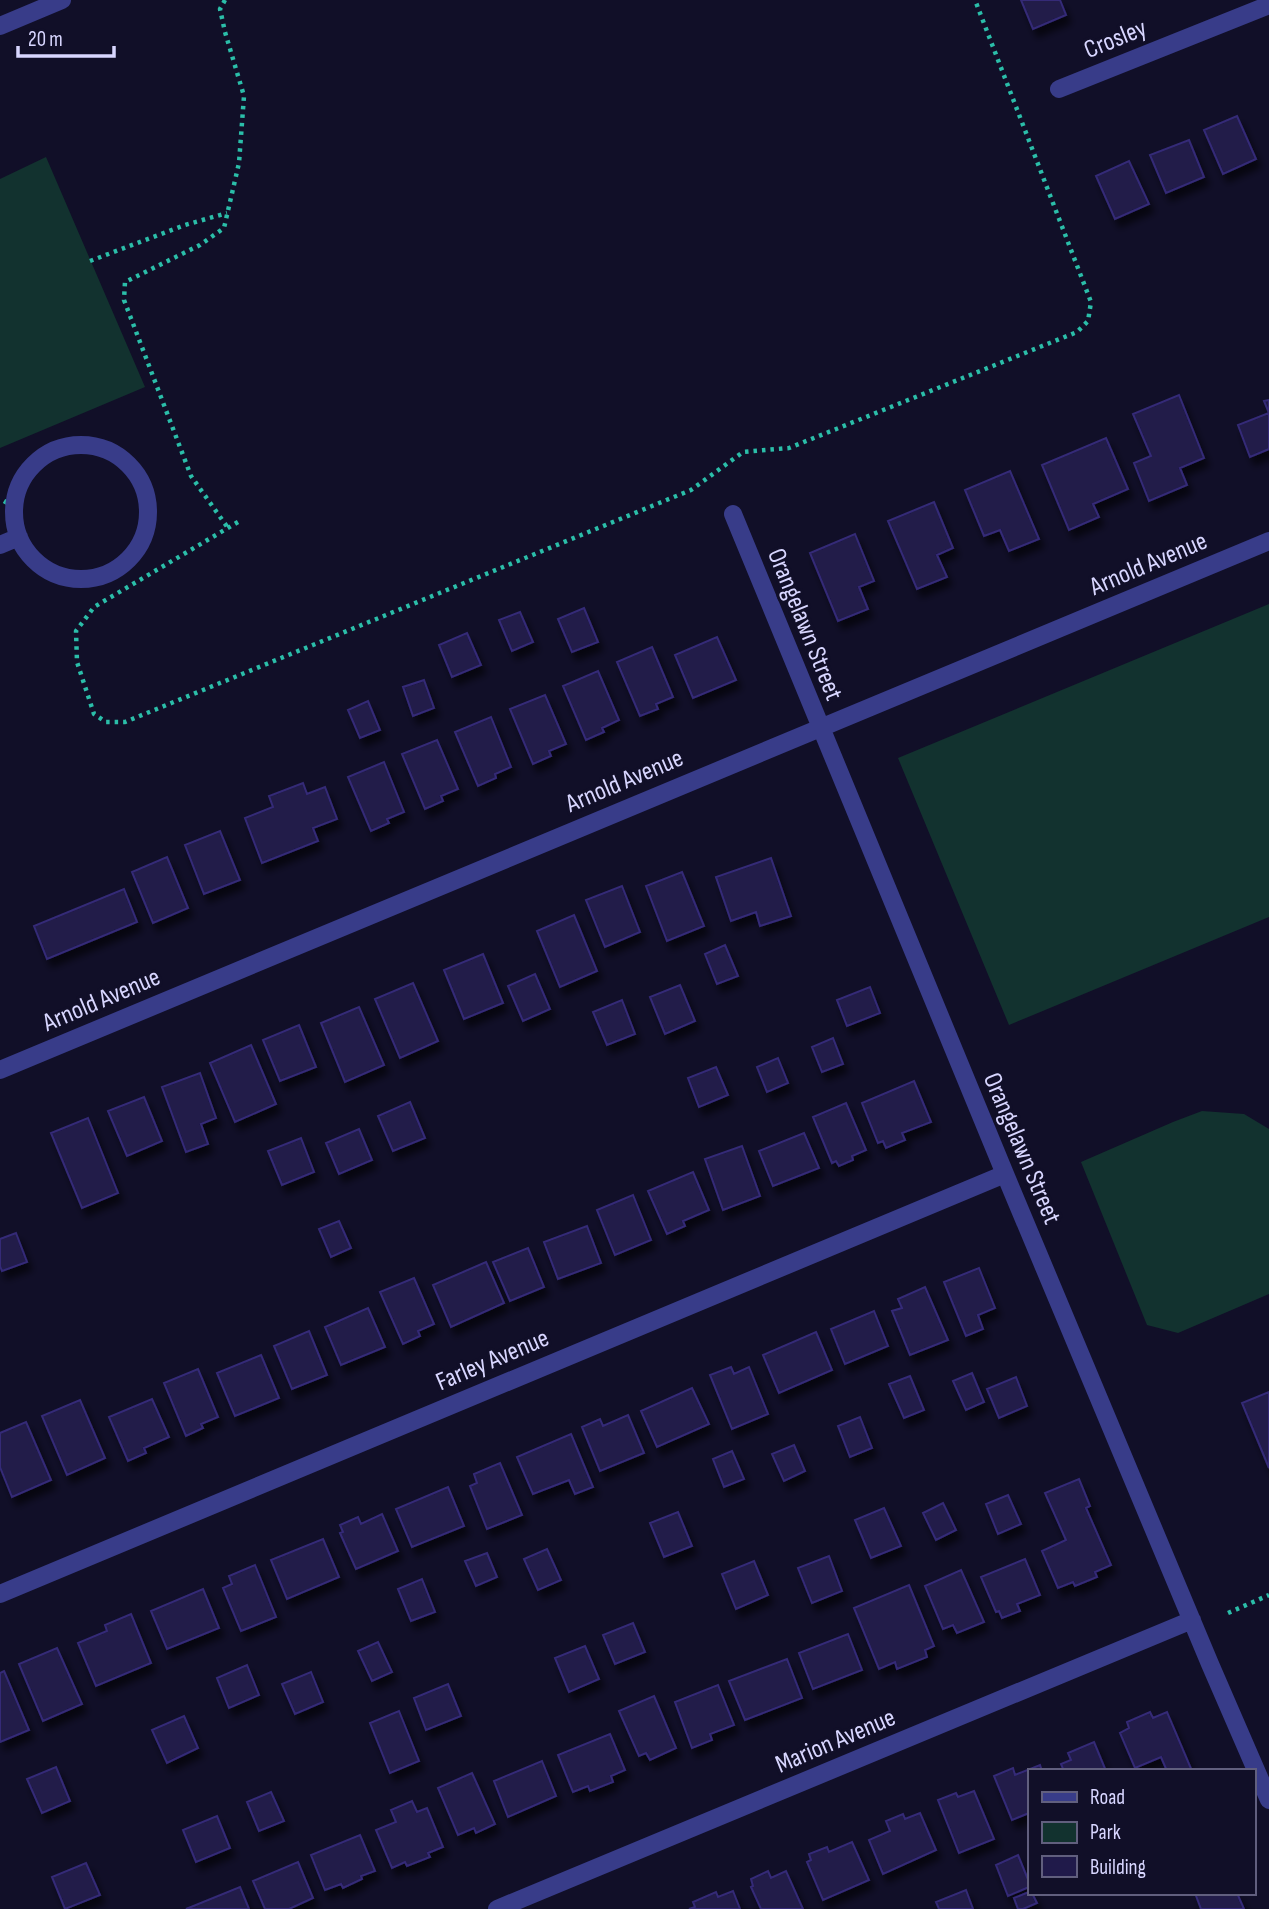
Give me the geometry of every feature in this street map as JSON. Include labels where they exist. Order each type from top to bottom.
[{"type":"street","points":[[0,26],[62,0]]},
{"type":"street","name":"Crosley","points":[[1059,89],[1269,5]]},
{"type":"street","points":[[72,445],[96,446],[117,455],[134,470],[145,490],[149,513],[144,536],[132,556],[115,571],[93,578],[71,579],[49,571],[31,557],[19,537],[9,504],[32,465],[51,451],[72,445]]},
{"type":"street","name":"Orangelawn Street","points":[[733,514],[1005,1174],[1269,1800]]},
{"type":"street","points":[[0,545],[19,537]]},
{"type":"street","name":"Arnold Avenue","points":[[0,1070],[1269,541]]},
{"type":"street","name":"Farley Avenue","points":[[0,1594],[1005,1174]]},
{"type":"street","name":"Marion Avenue","points":[[497,1909],[1192,1620]]},
{"type":"path","points":[[225,0],[220,9],[244,96],[239,163],[224,228],[200,245],[125,282],[124,300],[191,476],[228,528]]},
{"type":"path","points":[[238,522],[94,607],[76,631],[77,662],[94,714],[106,722],[125,722],[691,489],[743,452],[789,448],[1077,332],[1088,321],[1091,302],[975,0]]},
{"type":"path","points":[[90,261],[185,225],[227,214]]},
{"type":"path","points":[[1228,1613],[1269,1595]]},
{"type":"green space","points":[[46,157],[145,387],[0,448],[0,179]]},
{"type":"green space","points":[[1269,604],[1269,917],[1009,1025],[898,758]]},
{"type":"green space","points":[[1202,1111],[1244,1114],[1269,1129],[1269,1294],[1178,1333],[1147,1325],[1081,1162]]},
{"type":"building","points":[[1021,0],[1060,0],[1066,15],[1033,29]]},
{"type":"building","points":[[1237,116],[1256,159],[1223,174],[1204,130]]},
{"type":"building","points":[[1189,140],[1204,177],[1166,193],[1150,155]]},
{"type":"building","points":[[1129,161],[1149,204],[1115,219],[1096,176]]},
{"type":"building","points":[[1179,395],[1204,458],[1180,468],[1187,485],[1149,501],[1134,463],[1151,456],[1133,414]]},
{"type":"building","points":[[1269,400],[1269,413],[1264,401]]},
{"type":"building","points":[[1269,413],[1269,449],[1250,457],[1238,425]]},
{"type":"building","points":[[1106,438],[1128,489],[1093,504],[1099,517],[1069,530],[1042,465]]},
{"type":"building","points":[[1010,471],[1039,539],[1009,551],[1000,530],[984,536],[965,490]]},
{"type":"building","points":[[934,502],[953,548],[937,555],[947,577],[917,589],[888,521]]},
{"type":"building","points":[[855,534],[874,581],[859,587],[868,609],[838,621],[810,553]]},
{"type":"building","points":[[584,608],[598,642],[572,652],[558,619]]},
{"type":"building","points":[[520,612],[533,642],[512,651],[499,620]]},
{"type":"building","points":[[467,633],[481,665],[452,677],[439,645]]},
{"type":"building","points":[[717,637],[736,680],[693,698],[675,655]]},
{"type":"building","points":[[652,647],[673,697],[656,704],[658,709],[640,716],[617,662]]},
{"type":"building","points":[[598,671],[619,720],[602,728],[604,732],[586,740],[563,686]]},
{"type":"building","points":[[424,680],[434,708],[413,716],[403,687]]},
{"type":"building","points":[[545,695],[566,744],[549,751],[551,756],[533,764],[510,709]]},
{"type":"building","points":[[368,701],[380,730],[360,738],[348,710]]},
{"type":"building","points":[[491,717],[511,767],[478,786],[455,732]]},
{"type":"building","points":[[437,740],[458,789],[441,796],[443,801],[425,809],[402,754]]},
{"type":"building","points":[[384,762],[404,812],[387,819],[389,823],[371,831],[348,777]]},
{"type":"building","points":[[303,783],[307,794],[325,787],[337,819],[313,828],[318,841],[262,863],[245,818],[273,807],[269,796]]},
{"type":"building","points":[[220,831],[240,880],[204,894],[185,845]]},
{"type":"building","points":[[167,857],[188,908],[153,923],[132,872]]},
{"type":"building","points":[[771,858],[791,916],[760,926],[756,912],[731,921],[716,877]]},
{"type":"building","points":[[682,872],[704,926],[667,941],[646,886]]},
{"type":"building","points":[[622,886],[640,932],[605,947],[586,900]]},
{"type":"building","points":[[124,889],[137,922],[47,959],[34,926]]},
{"type":"building","points":[[574,915],[597,971],[560,987],[537,931]]},
{"type":"building","points":[[725,945],[738,976],[717,984],[705,954]]},
{"type":"building","points":[[483,954],[503,1003],[464,1019],[444,970]]},
{"type":"building","points":[[535,974],[550,1009],[523,1021],[508,986]]},
{"type":"building","points":[[413,983],[438,1041],[400,1058],[375,999]]},
{"type":"building","points":[[680,985],[695,1021],[665,1034],[650,997]]},
{"type":"building","points":[[870,987],[880,1013],[847,1026],[837,1000]]},
{"type":"building","points":[[622,1000],[635,1034],[607,1045],[593,1012]]},
{"type":"building","points":[[359,1007],[384,1065],[345,1082],[321,1023]]},
{"type":"building","points":[[299,1025],[316,1067],[280,1081],[263,1040]]},
{"type":"building","points":[[833,1038],[843,1064],[822,1072],[812,1047]]},
{"type":"building","points":[[251,1045],[276,1104],[235,1122],[210,1063]]},
{"type":"building","points":[[778,1058],[788,1083],[767,1092],[757,1067]]},
{"type":"building","points":[[716,1067],[728,1095],[699,1107],[688,1078]]},
{"type":"building","points":[[200,1073],[216,1118],[201,1124],[208,1144],[186,1152],[162,1087]]},
{"type":"building","points":[[914,1081],[931,1122],[902,1133],[905,1140],[886,1148],[883,1141],[878,1143],[862,1103]]},
{"type":"building","points":[[144,1097],[162,1141],[127,1156],[108,1111]]},
{"type":"building","points":[[410,1102],[425,1138],[393,1151],[378,1116]]},
{"type":"building","points":[[846,1103],[866,1150],[839,1166],[836,1161],[832,1163],[813,1117]]},
{"type":"building","points":[[88,1118],[118,1193],[82,1208],[51,1133]]},
{"type":"building","points":[[359,1129],[372,1160],[339,1174],[326,1143]]},
{"type":"building","points":[[804,1133],[819,1168],[773,1186],[759,1151]]},
{"type":"building","points":[[301,1138],[314,1172],[282,1185],[268,1151]]},
{"type":"building","points":[[742,1146],[760,1196],[723,1210],[705,1159]]},
{"type":"building","points":[[693,1172],[709,1210],[683,1221],[685,1226],[667,1234],[648,1191]]},
{"type":"building","points":[[633,1195],[651,1240],[615,1255],[597,1210]]},
{"type":"building","points":[[339,1221],[351,1248],[331,1257],[319,1229]]},
{"type":"building","points":[[587,1226],[601,1263],[558,1279],[544,1242]]},
{"type":"building","points":[[16,1233],[27,1262],[2,1271],[0,1239]]},
{"type":"building","points":[[528,1248],[544,1287],[510,1301],[493,1262]]},
{"type":"building","points":[[486,1262],[504,1303],[451,1327],[433,1285]]},
{"type":"building","points":[[979,1268],[995,1308],[978,1315],[983,1329],[966,1336],[944,1282]]},
{"type":"building","points":[[414,1278],[434,1324],[418,1331],[420,1336],[403,1344],[380,1292]]},
{"type":"building","points":[[925,1287],[948,1340],[910,1355],[892,1311],[902,1308],[898,1299]]},
{"type":"building","points":[[368,1308],[385,1347],[341,1365],[325,1327]]},
{"type":"building","points":[[874,1311],[888,1346],[845,1364],[831,1329]]},
{"type":"building","points":[[309,1331],[327,1375],[292,1389],[274,1346]]},
{"type":"building","points":[[816,1332],[832,1370],[779,1393],[763,1355]]},
{"type":"building","points":[[261,1355],[279,1398],[235,1416],[217,1373]]},
{"type":"building","points":[[731,1367],[734,1374],[749,1367],[768,1414],[732,1429],[710,1375]]},
{"type":"building","points":[[198,1369],[218,1417],[201,1424],[203,1428],[186,1436],[164,1383]]},
{"type":"building","points":[[972,1373],[984,1402],[966,1410],[953,1381]]},
{"type":"building","points":[[910,1376],[924,1410],[904,1418],[889,1384]]},
{"type":"building","points":[[1016,1377],[1027,1406],[999,1418],[987,1389]]},
{"type":"building","points":[[692,1388],[709,1424],[657,1447],[641,1411]]},
{"type":"building","points":[[1269,1392],[1269,1468],[1242,1403]]},
{"type":"building","points":[[152,1399],[169,1437],[144,1448],[146,1453],[128,1461],[109,1417]]},
{"type":"building","points":[[80,1400],[105,1458],[67,1475],[42,1416]]},
{"type":"building","points":[[628,1415],[644,1453],[600,1471],[582,1427],[600,1419],[603,1426]]},
{"type":"building","points":[[860,1417],[872,1448],[850,1457],[838,1426]]},
{"type":"building","points":[[26,1422],[51,1480],[12,1497],[0,1467],[0,1433]]},
{"type":"building","points":[[571,1434],[593,1487],[575,1494],[569,1480],[533,1494],[517,1457]]},
{"type":"building","points":[[794,1445],[805,1471],[784,1481],[772,1454]]},
{"type":"building","points":[[732,1451],[744,1479],[724,1487],[713,1459]]},
{"type":"building","points":[[500,1463],[522,1515],[487,1529],[470,1486],[477,1483],[474,1474]]},
{"type":"building","points":[[1079,1479],[1090,1506],[1086,1508],[1111,1565],[1095,1572],[1097,1577],[1075,1586],[1073,1582],[1058,1588],[1042,1551],[1066,1540],[1045,1493]]},
{"type":"building","points":[[448,1487],[464,1526],[412,1547],[396,1509]]},
{"type":"building","points":[[1008,1495],[1021,1524],[998,1534],[986,1504]]},
{"type":"building","points":[[943,1503],[956,1530],[936,1540],[923,1513]]},
{"type":"building","points":[[884,1508],[901,1546],[871,1558],[855,1520]]},
{"type":"building","points":[[678,1512],[692,1546],[664,1557],[650,1523]]},
{"type":"building","points":[[382,1514],[398,1551],[356,1569],[340,1533],[343,1532],[340,1525],[358,1517],[361,1524]]},
{"type":"building","points":[[323,1539],[339,1577],[287,1599],[271,1560]]},
{"type":"building","points":[[547,1549],[561,1580],[538,1590],[524,1559]]},
{"type":"building","points":[[487,1553],[497,1577],[476,1586],[465,1561]]},
{"type":"building","points":[[829,1556],[842,1591],[812,1603],[798,1568]]},
{"type":"building","points":[[1025,1559],[1040,1595],[1017,1604],[1020,1611],[1002,1618],[999,1611],[996,1612],[981,1577]]},
{"type":"building","points":[[754,1561],[768,1595],[736,1609],[722,1574]]},
{"type":"building","points":[[255,1565],[276,1617],[241,1631],[223,1588],[232,1584],[229,1576]]},
{"type":"building","points":[[961,1570],[984,1622],[957,1633],[953,1625],[943,1629],[925,1586]]},
{"type":"building","points":[[422,1579],[435,1612],[411,1621],[398,1589]]},
{"type":"building","points":[[909,1585],[934,1646],[925,1650],[927,1657],[897,1669],[895,1662],[879,1669],[854,1608]]},
{"type":"building","points":[[203,1589],[219,1628],[167,1649],[151,1611]]},
{"type":"building","points":[[131,1614],[151,1663],[96,1686],[78,1643],[107,1631],[105,1625]]},
{"type":"building","points":[[633,1623],[645,1652],[615,1664],[603,1635]]},
{"type":"building","points":[[848,1634],[862,1670],[813,1689],[799,1653]]},
{"type":"building","points":[[378,1642],[392,1672],[372,1681],[358,1651]]},
{"type":"building","points":[[585,1646],[599,1679],[569,1692],[555,1658]]},
{"type":"building","points":[[57,1648],[82,1704],[43,1721],[19,1664]]},
{"type":"building","points":[[787,1659],[802,1698],[745,1720],[729,1681]]},
{"type":"building","points":[[247,1665],[259,1695],[229,1708],[217,1678]]},
{"type":"building","points":[[4,1671],[29,1730],[0,1742],[0,1673]]},
{"type":"building","points":[[311,1672],[323,1702],[295,1714],[282,1684]]},
{"type":"building","points":[[448,1684],[461,1716],[426,1730],[414,1698]]},
{"type":"building","points":[[718,1685],[734,1725],[710,1734],[712,1740],[692,1748],[675,1702]]},
{"type":"building","points":[[654,1696],[676,1748],[650,1760],[646,1753],[639,1756],[619,1711]]},
{"type":"building","points":[[399,1711],[419,1761],[390,1773],[370,1723]]},
{"type":"building","points":[[1150,1712],[1153,1718],[1167,1712],[1191,1769],[1166,1769],[1161,1757],[1135,1768],[1120,1733],[1129,1728],[1127,1722]]},
{"type":"building","points":[[184,1716],[198,1748],[167,1763],[152,1730]]},
{"type":"building","points":[[610,1734],[625,1770],[611,1776],[613,1782],[590,1791],[588,1786],[573,1792],[558,1755]]},
{"type":"building","points":[[1094,1742],[1105,1769],[1063,1769],[1061,1764],[1071,1760],[1068,1753]]},
{"type":"building","points":[[542,1761],[556,1796],[508,1817],[494,1781]]},
{"type":"building","points":[[56,1767],[70,1801],[42,1813],[27,1779]]},
{"type":"building","points":[[1013,1768],[1015,1775],[1028,1770],[1028,1813],[1012,1820],[994,1776]]},
{"type":"building","points":[[472,1773],[495,1824],[476,1833],[474,1828],[458,1835],[438,1788]]},
{"type":"building","points":[[974,1791],[994,1839],[959,1853],[938,1800],[956,1793],[958,1797]]},
{"type":"building","points":[[271,1792],[284,1821],[259,1831],[247,1802]]},
{"type":"building","points":[[412,1801],[417,1812],[427,1808],[443,1847],[428,1853],[430,1857],[407,1866],[405,1862],[392,1868],[376,1830],[396,1822],[391,1810]]},
{"type":"building","points":[[920,1813],[936,1850],[883,1874],[869,1840],[890,1831],[886,1821],[903,1814],[905,1819]]},
{"type":"building","points":[[217,1816],[230,1848],[196,1862],[183,1830]]},
{"type":"building","points":[[360,1835],[375,1871],[361,1876],[362,1879],[343,1888],[341,1884],[325,1890],[311,1855]]},
{"type":"building","points":[[852,1842],[869,1880],[823,1900],[807,1862],[811,1860],[809,1854],[827,1847],[829,1852]]},
{"type":"building","points":[[1018,1855],[1028,1880],[1028,1887],[1008,1896],[996,1865]]},
{"type":"building","points":[[298,1862],[313,1898],[289,1909],[265,1909],[253,1881]]},
{"type":"building","points":[[86,1863],[100,1895],[65,1909],[52,1877]]},
{"type":"building","points":[[768,1871],[771,1878],[786,1871],[803,1909],[761,1909],[751,1887],[751,1879]]},
{"type":"building","points":[[240,1887],[249,1909],[186,1909]]},
{"type":"building","points":[[966,1890],[973,1909],[939,1909],[936,1902]]},
{"type":"building","points":[[733,1891],[740,1909],[689,1909],[695,1907],[693,1902],[716,1892],[718,1897]]},
{"type":"building","points":[[1028,1892],[1028,1895],[1033,1895],[1037,1903],[1018,1909],[1014,1898]]},
{"type":"building","points":[[1196,1895],[1238,1895],[1244,1909],[1201,1909]]}]
